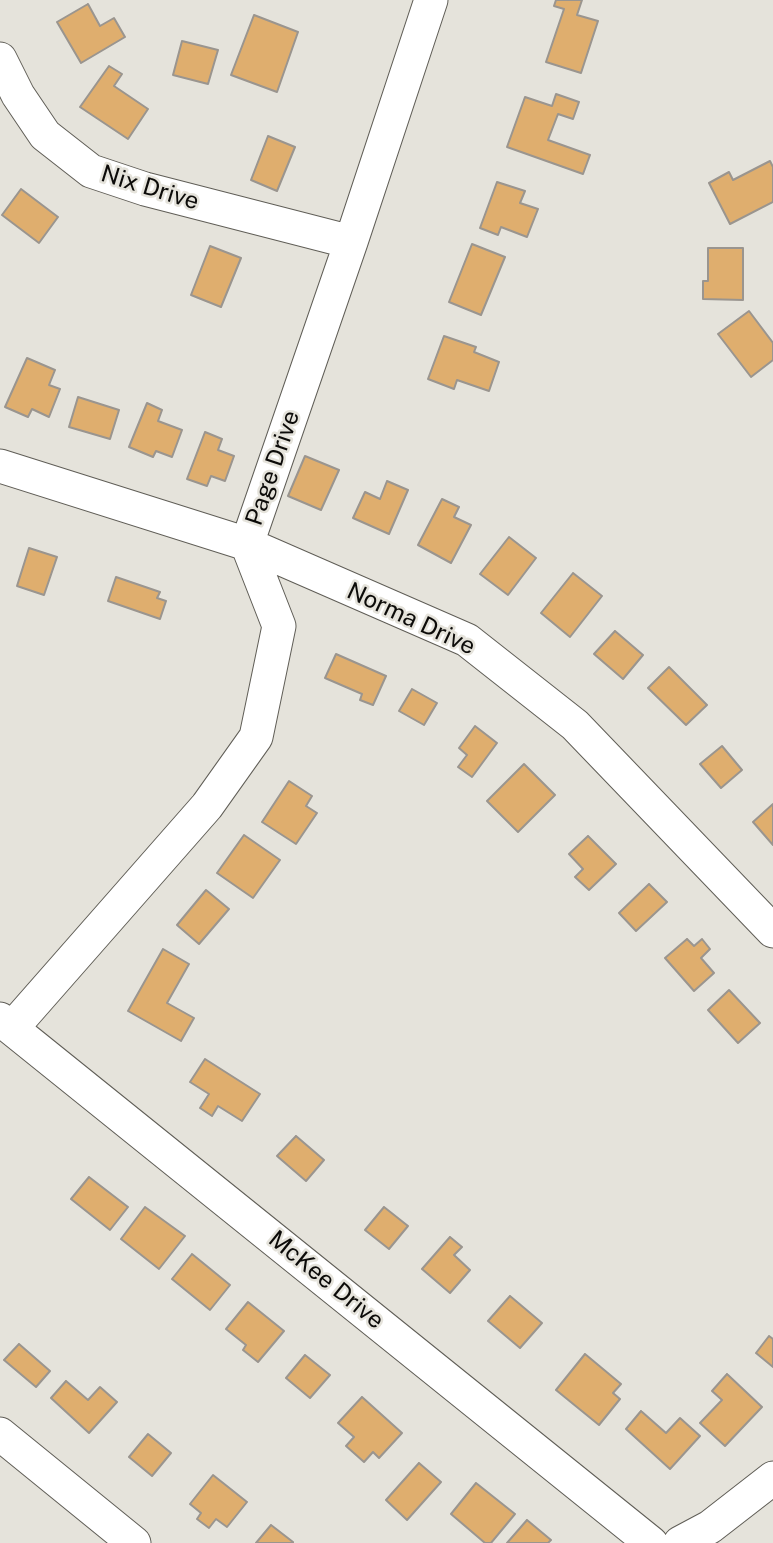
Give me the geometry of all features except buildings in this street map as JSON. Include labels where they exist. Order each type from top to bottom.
[{"type":"street","name":"Page Drive","points":[[6,1023],[207,806],[256,737],[279,626],[247,544],[431,0]]},
{"type":"street","name":"Nix Drive","points":[[0,59],[18,95],[45,135],[91,171],[145,189],[351,242]]},
{"type":"street","name":"Norma Drive","points":[[0,466],[247,544],[467,640],[575,725],[773,930]]},
{"type":"street","name":"McKee Drive","points":[[6,1023],[651,1543]]},
{"type":"street","points":[[0,1434],[134,1543]]},
{"type":"street","points":[[680,1543],[717,1535],[773,1478]]}]
